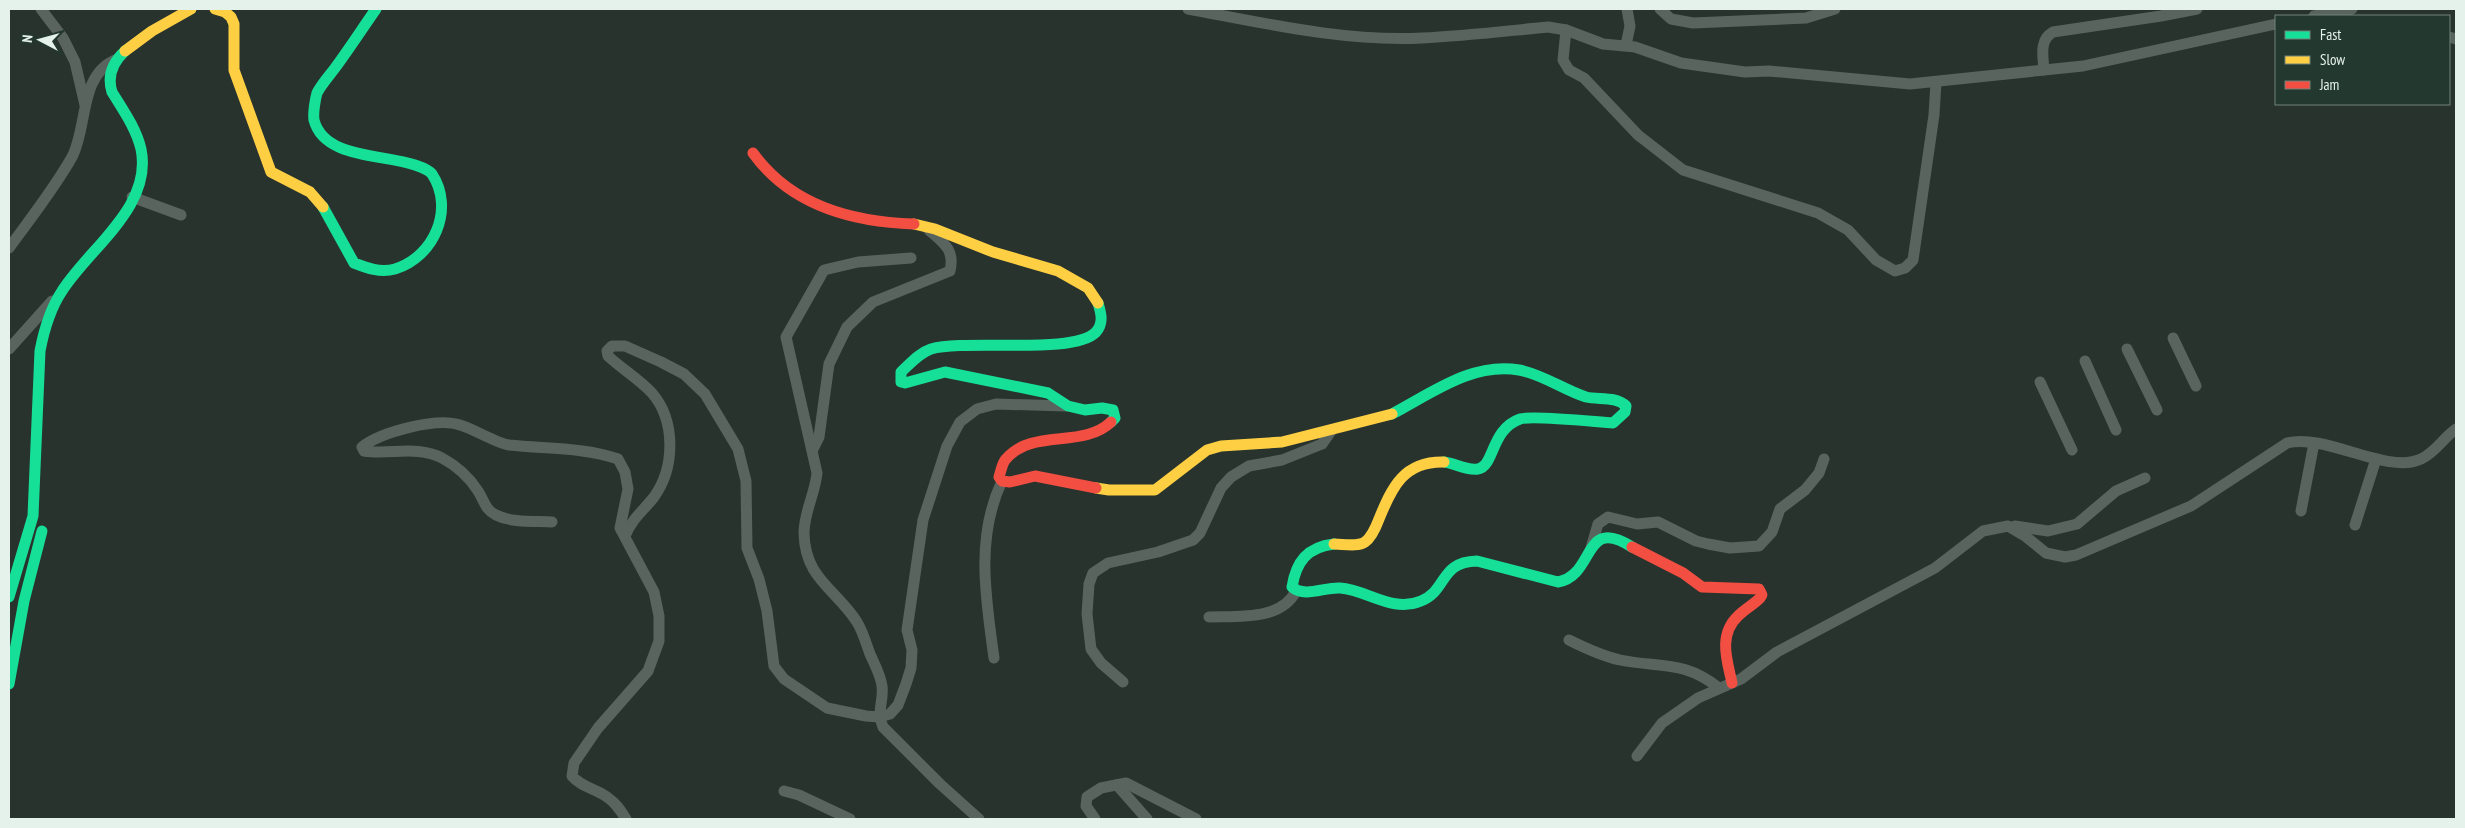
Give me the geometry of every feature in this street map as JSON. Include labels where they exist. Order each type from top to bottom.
[{"type":"street","points":[[41,9],[63,38],[75,62],[86,106]]},
{"type":"street","points":[[9,248],[72,156],[91,85],[99,70],[117,59],[167,21],[191,9]]},
{"type":"street","points":[[215,9],[226,11],[232,18],[236,30],[232,58],[234,70],[270,172],[310,192],[320,202],[354,263],[362,268],[383,271],[406,266],[425,250],[435,235],[444,214],[443,195],[430,172],[405,159],[351,150],[326,142],[316,133],[312,109],[317,94],[376,9]]},
{"type":"street","points":[[1188,9],[1263,23],[1373,37],[1421,38],[1548,27],[1566,30],[1602,44],[1626,45],[1681,63],[1745,72],[1769,71],[1910,84],[2083,66],[2275,24]]},
{"type":"street","points":[[1626,45],[1630,26],[1627,9]]},
{"type":"street","points":[[1660,9],[1671,19],[1693,23],[1800,18],[1835,9]]},
{"type":"street","points":[[2044,70],[2043,44],[2046,36],[2053,32],[2197,9]]},
{"type":"street","points":[[2319,15],[2352,9]]},
{"type":"street","points":[[1566,30],[1563,60],[1569,70],[1584,78],[1638,135],[1683,170],[1818,213],[1848,230],[1876,260],[1896,270],[1905,268],[1912,260],[1934,115],[1936,82]]},
{"type":"street","points":[[9,349],[62,291],[113,228],[132,197],[141,176],[142,158],[134,128],[110,87],[112,69],[117,59]]},
{"type":"street","points":[[753,152],[766,172],[788,189],[811,203],[882,224],[924,226],[992,252],[1046,265],[1074,278],[1093,294],[1101,306],[1102,322],[1094,335],[1085,341],[945,346],[929,349],[902,372],[901,382],[905,383],[945,372],[1048,393],[1068,406]]},
{"type":"street","points":[[132,197],[181,215]]},
{"type":"street","points":[[813,450],[818,437],[829,364],[848,327],[873,302],[950,271],[953,260],[949,247],[924,226]]},
{"type":"street","points":[[911,258],[858,262],[824,270],[786,337],[813,450],[816,480],[806,514],[804,531],[806,555],[814,573],[857,622],[882,685],[879,717],[883,727],[940,784],[979,819]]},
{"type":"street","points":[[9,597],[27,542],[33,516],[40,351],[44,328],[62,291]]},
{"type":"street","points":[[2173,338],[2196,386]]},
{"type":"street","points":[[625,536],[637,514],[654,496],[665,474],[668,467],[670,442],[664,417],[653,394],[608,356],[607,351],[612,346],[625,346],[684,374],[705,394],[738,449],[746,481],[747,548],[759,579],[767,611],[774,666],[784,679],[827,708],[879,717],[890,714],[898,705],[911,668],[912,650],[908,630],[923,520],[948,446],[960,422],[977,410],[996,404],[1068,406],[1085,410],[1102,408],[1113,410],[1115,418],[1110,427],[1034,443],[1014,452],[1000,467],[999,477],[1002,482]]},
{"type":"street","points":[[2127,349],[2157,410]]},
{"type":"street","points":[[2085,361],[2116,430]]},
{"type":"street","points":[[1002,482],[1035,476],[1109,490],[1155,490],[1207,450],[1221,446],[1282,442],[1388,416],[1467,374],[1488,369],[1520,370],[1587,397],[1621,401],[1626,406],[1626,412],[1613,423],[1522,418],[1511,423],[1499,434],[1488,463],[1482,468],[1473,469],[1444,462],[1430,463],[1409,470],[1397,478],[1372,532],[1365,542],[1358,544],[1332,544],[1314,549],[1301,557],[1294,570],[1292,587],[1296,591],[1303,593],[1329,588],[1350,589],[1388,604],[1408,604],[1422,600],[1455,564],[1464,560],[1477,561],[1558,582],[1569,580],[1578,572],[1590,548],[1598,524],[1608,517],[1636,524],[1658,522],[1696,541],[1708,544],[1730,548],[1759,546],[1772,532],[1780,509],[1804,490],[1819,472],[1824,459]]},
{"type":"street","points":[[2040,382],[2072,450]]},
{"type":"street","points":[[552,522],[511,519],[495,515],[484,505],[479,492],[461,469],[442,457],[424,451],[364,451],[362,447],[370,441],[406,430],[435,422],[448,422],[488,435],[506,444],[600,453],[618,459],[625,472],[628,489],[620,528],[654,592],[659,616],[659,641],[648,671],[598,728],[574,763],[572,776],[578,783],[609,798],[626,819]]},
{"type":"street","points":[[2008,526],[2025,536],[2046,553],[2065,557],[2076,555],[2191,506],[2287,443],[2296,441],[2314,443],[2376,458],[2407,462],[2419,460],[2439,446],[2456,429]]},
{"type":"street","points":[[9,684],[24,601],[44,524],[45,500],[36,430]]},
{"type":"street","points":[[1123,682],[1101,664],[1091,649],[1087,614],[1088,584],[1093,573],[1108,563],[1158,552],[1192,540],[1200,533],[1220,488],[1231,477],[1249,466],[1282,460],[1322,444],[1331,431]]},
{"type":"street","points":[[2301,511],[2314,443]]},
{"type":"street","points":[[2355,525],[2376,458]]},
{"type":"street","points":[[1637,756],[1662,723],[1698,698],[1732,683],[1777,652],[1935,568],[1983,531],[2008,526],[2041,531],[2069,527],[2082,521],[2116,491],[2145,478]]},
{"type":"street","points":[[994,658],[985,590],[985,540],[992,503],[1002,482]]},
{"type":"street","points":[[1590,548],[1601,539],[1612,537],[1621,540],[1646,556],[1683,573],[1702,588],[1759,589],[1762,595],[1757,602],[1732,620],[1724,634],[1732,683]]},
{"type":"street","points":[[1209,617],[1259,615],[1282,606],[1296,591]]},
{"type":"street","points":[[1568,640],[1619,660],[1670,665],[1687,669],[1702,675],[1719,688]]},
{"type":"street","points":[[1095,819],[1086,806],[1086,797],[1101,788],[1126,783],[1196,819]]},
{"type":"street","points":[[1117,785],[1147,819]]},
{"type":"street","points":[[784,791],[850,819]]},
{"type":"traffic: fast","points":[[323,207],[354,263],[379,270],[395,269],[409,263],[420,254],[430,243],[437,230],[441,216],[439,188],[432,174],[420,167],[342,148],[330,142],[320,133],[314,120],[317,93],[376,9]]},
{"type":"traffic: fast","points":[[9,597],[33,516],[40,351],[51,312],[62,291],[116,226],[138,190],[142,170],[139,141],[129,119],[112,92],[110,80],[114,65],[125,51]]},
{"type":"traffic: fast","points":[[1098,303],[1101,314],[1099,329],[1084,339],[1044,345],[969,345],[931,349],[919,356],[901,372],[901,382],[905,383],[945,372],[1048,393],[1068,406],[1085,410],[1102,408],[1113,410],[1115,418],[1111,422]]},
{"type":"traffic: fast","points":[[1392,414],[1453,381],[1485,371],[1502,369],[1528,372],[1586,397],[1617,401],[1626,406],[1625,412],[1613,423],[1550,418],[1520,419],[1503,431],[1483,467],[1469,469],[1444,462]]},
{"type":"traffic: fast","points":[[9,684],[24,601],[42,531]]},
{"type":"traffic: fast","points":[[1334,544],[1317,548],[1304,557],[1296,570],[1292,587],[1303,592],[1340,588],[1390,603],[1410,604],[1430,596],[1450,571],[1456,566],[1465,563],[1477,561],[1558,582],[1570,577],[1579,569],[1590,550],[1597,542],[1605,538],[1616,539],[1632,547]]},
{"type":"traffic: slow","points":[[125,51],[152,31],[191,9]]},
{"type":"traffic: slow","points":[[215,9],[225,12],[231,17],[234,24],[234,70],[271,172],[310,192],[323,207]]},
{"type":"traffic: slow","points":[[914,224],[935,229],[993,252],[1058,271],[1088,288],[1098,303]]},
{"type":"traffic: slow","points":[[1096,488],[1109,490],[1155,490],[1207,450],[1221,446],[1282,442],[1392,414]]},
{"type":"traffic: slow","points":[[1334,544],[1354,545],[1365,542],[1374,532],[1389,496],[1401,478],[1419,466],[1444,462]]},
{"type":"traffic: jam","points":[[753,153],[768,171],[785,186],[824,208],[868,220],[914,224]]},
{"type":"traffic: jam","points":[[1096,488],[1035,476],[1010,482],[1002,481],[999,477],[1005,461],[1017,450],[1029,444],[1086,435],[1100,430],[1111,422]]},
{"type":"traffic: jam","points":[[1632,547],[1683,573],[1702,587],[1759,589],[1762,595],[1760,598],[1738,616],[1728,631],[1726,657],[1732,683]]}]
